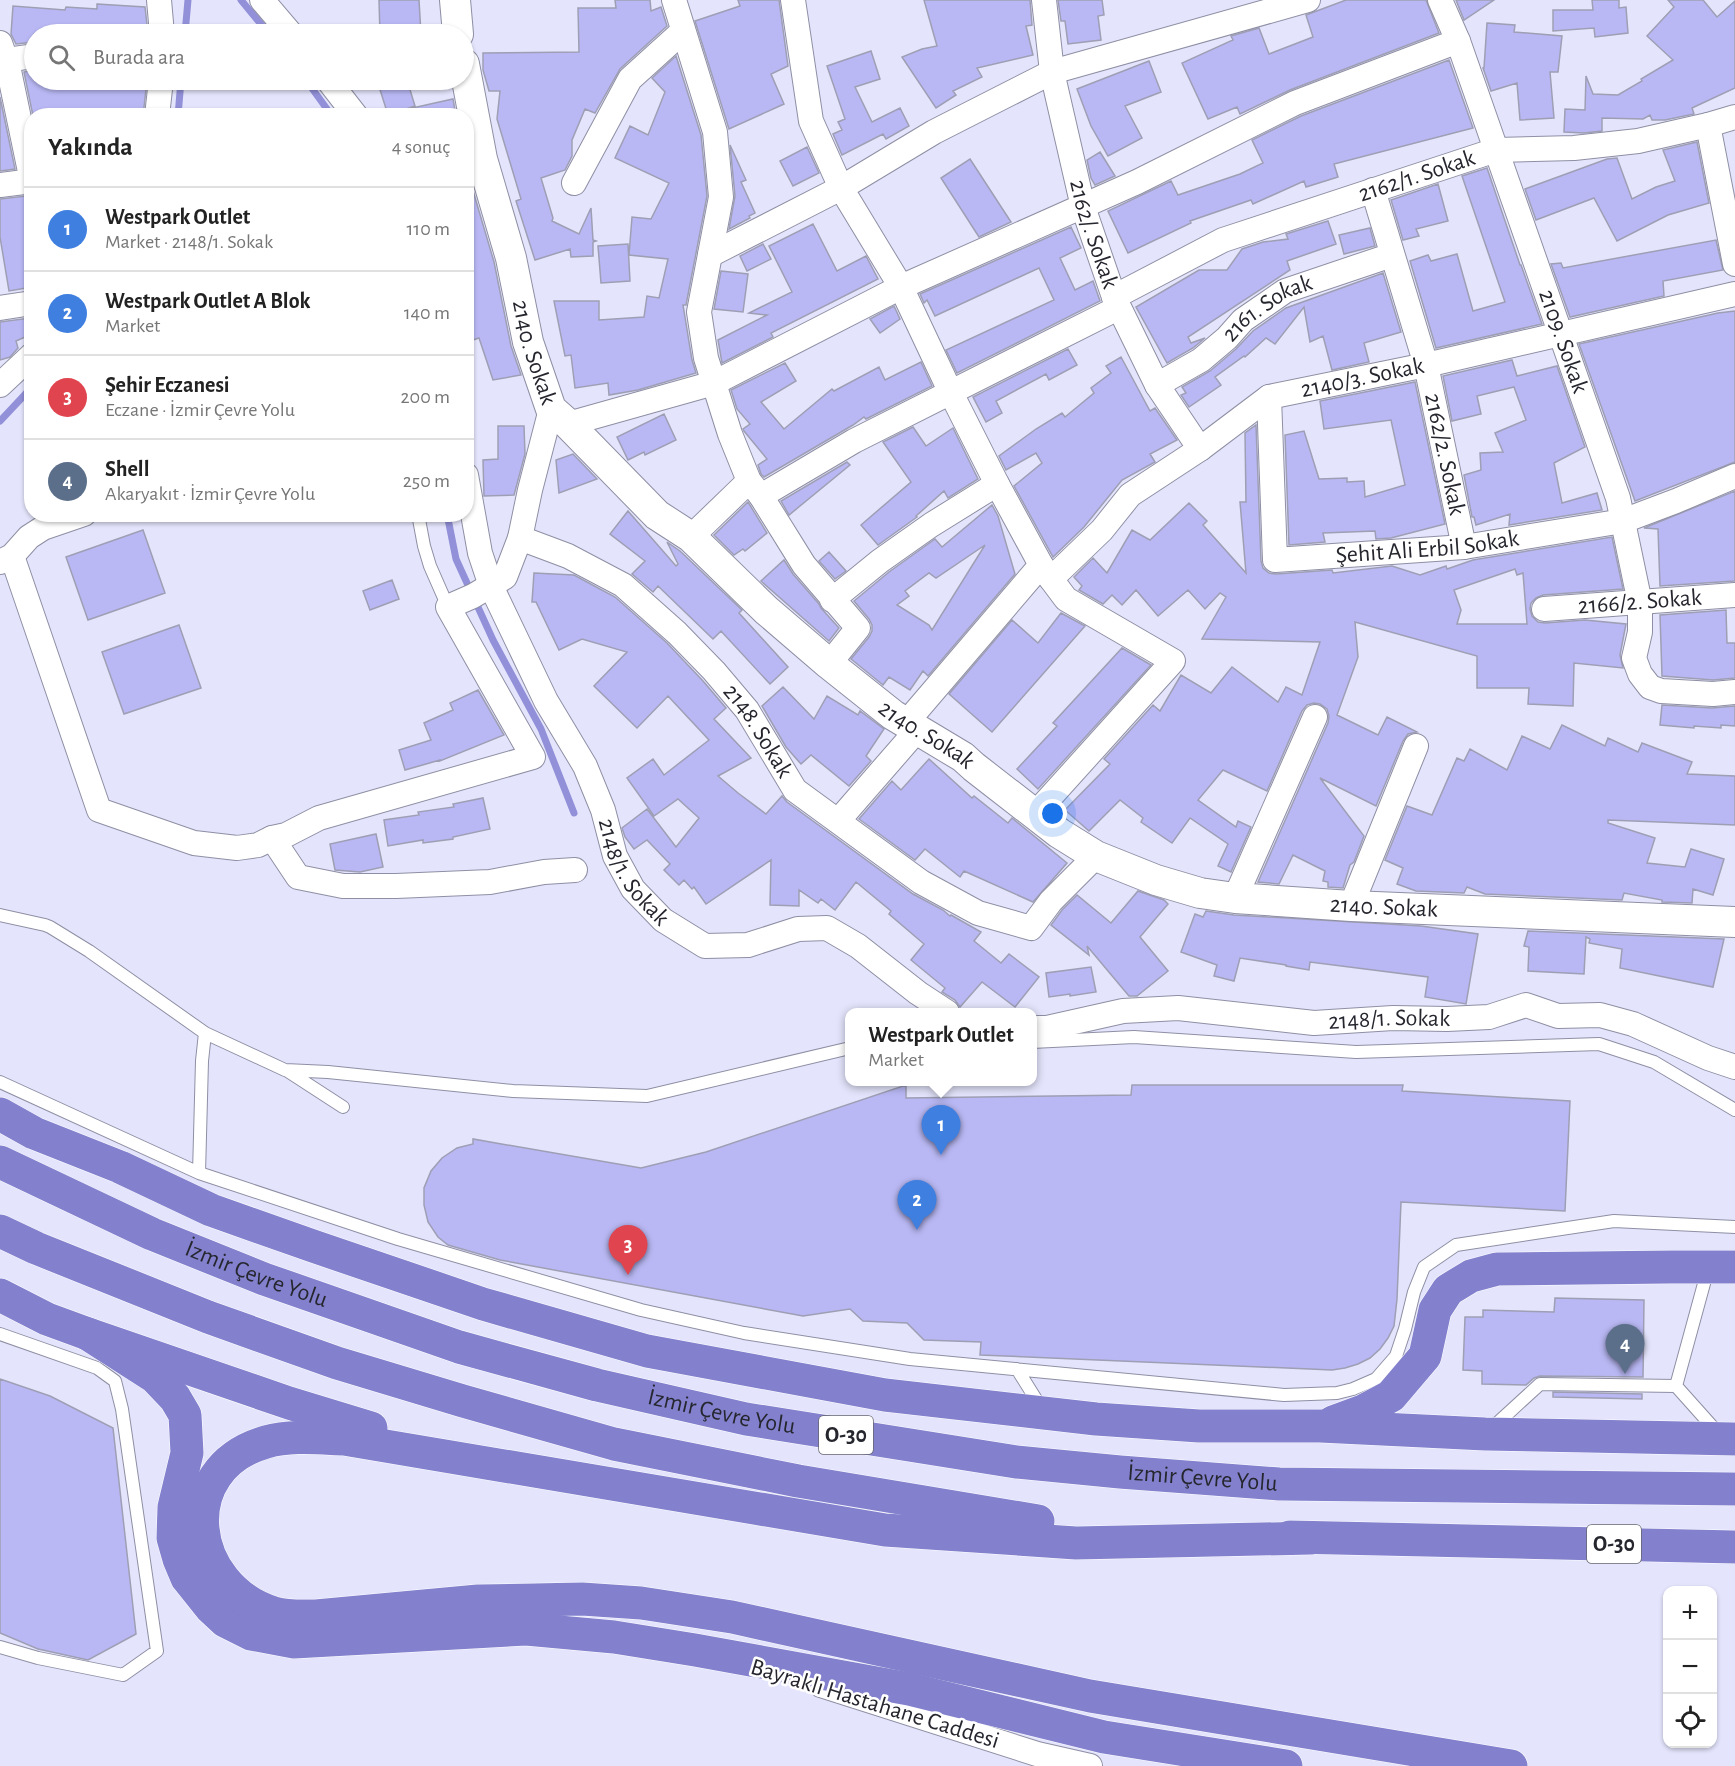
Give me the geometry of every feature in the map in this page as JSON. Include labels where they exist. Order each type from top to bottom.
[{"type":"highway","points":[[0,1114],[34,1133],[120,1167],[221,1213],[483,1304],[647,1351],[885,1395],[1044,1413],[1199,1426],[1320,1426],[1485,1434],[1729,1439]]},
{"type":"highway","name":"İzmir Çevre Yolu","points":[[0,1162],[162,1238],[264,1279],[459,1347],[597,1385],[746,1419],[1016,1462],[1279,1484],[1735,1489]]},
{"type":"highway","name":"O-30","points":[[0,1232],[208,1317],[338,1363],[614,1444],[798,1481],[1026,1520],[1312,1538],[1735,1547]]},
{"type":"highway","points":[[1320,1426],[1363,1411],[1391,1396],[1425,1356],[1435,1310],[1448,1290],[1471,1276],[1497,1269],[1722,1267]]},
{"type":"highway","points":[[0,1296],[47,1319],[289,1403],[483,1461]]},
{"type":"highway","points":[[88,1334],[155,1377],[175,1398],[185,1415],[187,1453],[174,1507],[173,1538],[178,1559],[187,1578],[211,1608],[231,1624],[251,1634],[294,1642],[526,1629],[614,1637],[909,1689],[1104,1737],[1286,1766]]},
{"type":"highway","points":[[1312,1538],[1076,1543],[885,1530],[483,1461],[344,1439],[302,1437],[266,1442],[242,1452],[220,1469],[206,1494],[202,1523],[207,1551],[232,1590],[262,1609],[276,1614],[315,1616],[478,1601],[582,1599],[641,1603],[732,1617],[1090,1696],[1511,1766]]},
{"type":"street","points":[[159,0],[161,24]]},
{"type":"street","points":[[262,0],[282,24]]},
{"type":"street","points":[[455,0],[457,24]]},
{"type":"street","points":[[674,0],[715,132],[721,197],[699,312],[706,358],[730,434],[755,488],[804,565],[858,628],[829,664]]},
{"type":"street","points":[[793,0],[811,121],[841,188],[901,287],[997,484],[1046,572],[1066,599],[1173,661],[1035,814]]},
{"type":"street","name":"2162/. Sokak","points":[[1044,0],[1052,72],[1083,207],[1116,303],[1157,385],[1200,449]]},
{"type":"street","points":[[710,255],[841,188],[934,132],[1052,72],[1308,0]]},
{"type":"street","name":"2109. Sokak","points":[[1440,0],[1458,41],[1618,498],[1640,603],[1640,632],[1634,658],[1640,674],[1650,687],[1661,691],[1713,694],[1735,692]]},
{"type":"street","points":[[574,183],[630,79],[683,31]]},
{"type":"street","points":[[61,522],[43,528],[29,537],[6,559],[99,810],[194,843],[237,848],[258,845],[272,838],[286,835],[319,818],[533,757],[448,607],[473,596],[505,577],[520,538],[559,416],[714,383],[901,287],[1137,182],[1295,103],[1458,41]]},
{"type":"street","points":[[24,56],[2,55],[24,147]]},
{"type":"street","points":[[158,108],[160,90]]},
{"type":"street","points":[[336,90],[350,108]]},
{"type":"street","name":"2140. Sokak","points":[[469,90],[472,108]]},
{"type":"street","name":"2140. Sokak","points":[[474,117],[482,159],[511,258],[528,342],[559,416],[657,515],[691,537],[766,610],[829,664],[893,715],[963,757],[1059,833],[1096,856],[1156,880],[1200,893],[1235,898],[1351,906],[1735,922]]},
{"type":"street","name":"2162/1. Sokak","points":[[691,537],[755,488],[854,441],[950,391],[1116,303],[1223,240],[1496,150],[1574,148],[1627,142],[1735,117]]},
{"type":"street","points":[[1708,125],[1735,264]]},
{"type":"street","points":[[0,184],[24,182]]},
{"type":"street","name":"2162/2. Sokak","points":[[1373,190],[1426,365],[1464,547]]},
{"type":"street","name":"2161. Sokak","points":[[1157,385],[1201,360],[1227,338],[1243,320],[1285,291],[1392,255]]},
{"type":"street","name":"2140/3. Sokak","points":[[838,821],[912,726],[1046,572],[1102,530],[1130,495],[1200,449],[1269,397],[1426,365],[1735,294]]},
{"type":"street","points":[[0,308],[24,304]]},
{"type":"street","points":[[0,385],[24,362]]},
{"type":"street","name":"Şehit Ali Erbil Sokak","points":[[1269,397],[1275,560],[1464,547],[1623,521],[1735,476]]},
{"type":"street","points":[[832,600],[931,525],[997,484]]},
{"type":"street","name":"2148/1. Sokak","points":[[474,520],[480,553],[491,586],[546,701],[585,766],[603,810],[615,856],[633,889],[663,920],[705,946],[748,945],[798,930],[827,928],[858,946],[941,1008]]},
{"type":"street","name":"2148. Sokak","points":[[520,538],[568,556],[623,585],[714,670],[747,710],[795,790],[921,882],[978,912],[1031,928],[1051,901],[1096,856]]},
{"type":"street","name":"2166/2. Sokak","points":[[1544,609],[1735,596]]},
{"type":"street","points":[[1235,898],[1315,717]]},
{"type":"street","points":[[1351,906],[1416,746]]},
{"type":"street","points":[[272,838],[298,877],[343,886],[490,882],[544,872],[575,870]]},
{"type":"street","name":"2148/1. Sokak","points":[[1037,1028],[1047,1028],[1124,1011],[1178,1008],[1314,1023],[1393,1018],[1489,1017],[1526,1005],[1558,1016],[1600,1015],[1633,1024],[1708,1058],[1735,1067]]},
{"type":"street","name":"Bayraklı Hastahane Caddesi","points":[[695,1650],[794,1677],[1037,1754],[1090,1766]]},
{"type":"lane","points":[[420,522],[430,566],[448,607]]},
{"type":"lane","points":[[0,915],[50,927],[89,951],[205,1033],[285,1070],[343,1107]]},
{"type":"lane","points":[[199,1173],[205,1033]]},
{"type":"lane","points":[[1037,1042],[1134,1037],[1356,1052],[1599,1044],[1654,1062],[1735,1110]]},
{"type":"lane","points":[[285,1070],[328,1072],[513,1091],[647,1096],[845,1049]]},
{"type":"lane","points":[[0,1082],[199,1173],[398,1239],[641,1310],[744,1333],[910,1359],[1284,1395],[1337,1393],[1353,1389],[1376,1378],[1396,1356],[1406,1329],[1414,1292],[1424,1267],[1456,1245],[1614,1221],[1735,1227]]},
{"type":"lane","points":[[1676,1386],[1722,1267]]},
{"type":"lane","points":[[0,1334],[97,1368],[115,1381],[122,1409],[157,1651],[123,1675],[38,1658],[0,1647]]},
{"type":"lane","points":[[1017,1369],[1044,1413]]},
{"type":"lane","points":[[1485,1434],[1540,1384],[1676,1386],[1729,1439]]},
{"type":"building","points":[[379,0],[419,0],[420,24],[380,24]]},
{"type":"building","points":[[615,0],[650,0],[651,11],[661,7],[667,26],[620,69],[595,113],[585,109],[572,140],[572,156],[565,170],[541,178],[552,221],[579,234],[591,208],[593,240],[596,241],[593,242],[593,256],[571,257],[570,249],[535,260],[516,201],[521,199],[497,119],[500,91],[489,91],[483,70],[483,53],[579,52],[578,8],[616,8]]},
{"type":"building","points":[[738,0],[779,0],[788,66],[771,74],[784,104],[729,129],[695,21],[740,6]]},
{"type":"building","points":[[924,0],[1030,0],[1032,25],[1026,26],[1033,55],[977,68],[982,77],[953,91],[956,95],[936,108],[902,57],[937,46]]},
{"type":"building","points":[[1058,0],[1102,0],[1104,15],[1098,16],[1101,40],[1068,44],[1065,21],[1061,21]]},
{"type":"building","points":[[1346,0],[1426,0],[1439,33],[1290,90],[1240,114],[1237,107],[1208,119],[1182,63],[1233,40],[1231,36],[1259,28],[1269,54],[1313,37],[1306,15]]},
{"type":"building","points":[[1456,0],[1494,0],[1464,20]]},
{"type":"building","points":[[1592,0],[1619,0],[1619,8],[1626,7],[1628,33],[1595,37],[1594,28],[1553,31],[1553,10],[1593,10]]},
{"type":"building","points":[[1668,0],[1703,0],[1717,17],[1735,1],[1735,88],[1692,108],[1694,114],[1665,120],[1652,120],[1650,115],[1643,119],[1602,118],[1602,131],[1564,132],[1565,109],[1585,110],[1586,76],[1593,94],[1618,95],[1673,60],[1647,36],[1674,7]]},
{"type":"building","points":[[97,4],[145,7],[147,24],[24,24],[24,43],[16,44],[11,34],[13,6],[65,10],[66,7],[97,9]]},
{"type":"building","points":[[1487,23],[1515,25],[1514,32],[1562,36],[1558,72],[1550,72],[1554,118],[1520,120],[1517,83],[1491,91],[1483,68]]},
{"type":"building","points":[[871,51],[880,79],[855,87],[872,122],[900,108],[909,126],[886,139],[883,134],[842,155],[833,134],[842,130],[838,122],[845,119],[827,66]]},
{"type":"building","points":[[676,56],[701,135],[707,196],[686,305],[683,305],[696,373],[638,390],[609,395],[608,383],[575,388],[571,355],[565,356],[554,301],[599,301],[599,320],[644,317],[647,296],[659,298],[668,259],[629,255],[632,217],[651,219],[669,183],[615,158],[630,126],[648,135],[665,92],[652,78]]},
{"type":"building","points":[[1449,60],[1473,128],[1334,164],[1338,177],[1306,187],[1304,181],[1253,204],[1251,200],[1190,221],[1191,223],[1128,253],[1108,211],[1171,181],[1178,195],[1240,174],[1263,163],[1252,140],[1301,116]]},
{"type":"building","points":[[1149,61],[1161,92],[1125,106],[1142,138],[1108,156],[1091,126],[1077,89]]},
{"type":"building","points":[[28,90],[146,90],[144,108],[31,108]]},
{"type":"building","points":[[380,90],[410,90],[415,106],[386,108]]},
{"type":"building","points":[[0,97],[15,169],[0,171]]},
{"type":"building","points":[[453,99],[455,108],[412,108]]},
{"type":"building","points":[[1697,142],[1709,203],[1668,215],[1617,241],[1594,198],[1536,220],[1525,189],[1607,159],[1617,158],[1632,199],[1656,187],[1675,181],[1663,150]]},
{"type":"building","points":[[730,145],[746,180],[741,182],[755,213],[729,229],[735,196]]},
{"type":"building","points":[[807,147],[819,173],[793,186],[780,161]]},
{"type":"building","points":[[1100,152],[1115,176],[1095,185],[1087,160]]},
{"type":"building","points":[[970,159],[1011,222],[979,237],[941,178]]},
{"type":"building","points":[[1487,168],[1542,324],[1436,348],[1410,261],[1428,255],[1431,261],[1457,254],[1473,311],[1505,302],[1462,176]]},
{"type":"building","points":[[1438,184],[1448,221],[1416,229],[1419,236],[1403,240],[1391,200]]},
{"type":"building","points":[[474,194],[494,262],[511,346],[521,375],[493,380],[479,338],[474,340]]},
{"type":"building","points":[[24,196],[24,288],[9,291],[0,237],[0,199]]},
{"type":"building","points":[[1328,221],[1336,244],[1287,261],[1290,270],[1188,337],[1191,343],[1205,338],[1167,363],[1136,307],[1199,270],[1227,270],[1242,249],[1263,242],[1288,239],[1286,234]]},
{"type":"building","points":[[813,224],[837,271],[866,256],[878,279],[771,333],[773,337],[722,363],[718,340],[767,315],[749,313],[792,292],[769,246]]},
{"type":"building","points":[[1071,227],[1081,248],[1060,258],[1075,290],[1093,281],[1100,301],[957,373],[946,350],[1054,300],[1039,268],[935,316],[927,300],[924,303],[920,294]]},
{"type":"building","points":[[1370,228],[1375,246],[1344,254],[1339,235]]},
{"type":"building","points":[[1716,240],[1723,270],[1663,281],[1664,296],[1570,317],[1551,264],[1561,263],[1563,268]]},
{"type":"building","points":[[628,244],[630,281],[601,283],[598,246]]},
{"type":"building","points":[[763,244],[771,259],[747,271],[740,256]]},
{"type":"building","points":[[721,271],[748,274],[743,312],[714,309]]},
{"type":"building","points":[[1383,273],[1401,332],[1364,343],[1369,362],[1332,370],[1323,336],[1310,342],[1304,307],[1275,344],[1266,338],[1245,357],[1215,377],[1221,385],[1189,407],[1181,395],[1186,393],[1182,387],[1210,371],[1253,331],[1286,308]]},
{"type":"building","points":[[894,306],[900,319],[880,333],[870,319]]},
{"type":"building","points":[[1735,311],[1735,462],[1635,501],[1579,344]]},
{"type":"building","points":[[24,319],[24,338],[16,341],[18,348],[10,357],[0,360],[0,322]]},
{"type":"building","points":[[1068,349],[1077,365],[1049,380],[1046,374],[996,401],[1002,413],[986,422],[973,397]]},
{"type":"building","points":[[1121,357],[1150,411],[1155,408],[1177,440],[1150,454],[1155,462],[1122,480],[1084,527],[1053,557],[1014,486],[1042,463],[1036,453],[1006,470],[999,456],[1062,413],[1065,417],[1094,393],[1091,388],[1111,373],[1106,366]]},
{"type":"building","points":[[1512,360],[1517,376],[1557,366],[1585,447],[1554,463],[1562,503],[1597,493],[1602,510],[1509,525],[1510,514],[1476,525],[1472,517],[1464,475],[1481,470],[1480,453],[1503,452],[1495,433],[1526,420],[1514,387],[1477,396],[1481,414],[1452,421],[1443,376]]},
{"type":"building","points":[[921,362],[932,386],[866,419],[864,417],[764,477],[761,474],[758,465],[767,459],[744,431],[743,429],[750,424],[737,409],[731,390],[785,363],[796,381],[761,402],[784,429],[832,389],[834,391],[879,367],[885,380]]},
{"type":"building","points":[[1415,382],[1445,524],[1391,538],[1376,539],[1375,531],[1323,533],[1325,542],[1289,545],[1285,435],[1304,431],[1319,479],[1347,478],[1347,482],[1364,481],[1365,497],[1405,485],[1391,420],[1324,429],[1320,401]]},
{"type":"building","points":[[664,414],[676,440],[645,455],[644,452],[628,460],[617,437]]},
{"type":"building","points":[[1256,425],[1261,561],[1263,568],[1269,573],[1332,570],[1333,573],[1392,566],[1420,575],[1473,560],[1612,537],[1623,589],[1543,595],[1531,603],[1532,616],[1538,622],[1585,620],[1626,624],[1620,655],[1623,668],[1574,663],[1573,706],[1528,704],[1529,688],[1477,688],[1477,656],[1355,622],[1358,657],[1337,715],[1378,735],[1387,717],[1417,732],[1408,734],[1403,741],[1376,806],[1320,778],[1364,836],[1354,862],[1350,865],[1343,888],[1328,887],[1328,882],[1323,881],[1325,871],[1293,855],[1279,884],[1258,882],[1328,723],[1327,709],[1320,704],[1307,705],[1302,711],[1267,791],[1223,770],[1198,800],[1236,827],[1238,821],[1251,827],[1231,872],[1218,866],[1228,844],[1190,818],[1172,843],[1141,822],[1143,818],[1120,800],[1089,831],[1065,810],[1110,764],[1104,759],[1153,705],[1160,711],[1181,675],[1211,693],[1232,667],[1278,702],[1286,687],[1302,695],[1320,642],[1202,639],[1226,597],[1220,593],[1205,609],[1188,590],[1158,616],[1136,590],[1122,605],[1112,595],[1103,604],[1079,590],[1082,586],[1074,577],[1093,558],[1107,573],[1132,530],[1150,540],[1189,503],[1207,521],[1203,525],[1246,573],[1240,502],[1246,502],[1245,433]],"holes":[[[1515,569],[1517,575],[1523,573],[1527,624],[1457,624],[1461,610],[1454,590]]]},
{"type":"building","points":[[498,426],[524,426],[525,454],[514,495],[484,496],[483,460],[498,459]]},
{"type":"building","points":[[913,427],[926,446],[953,428],[978,479],[948,498],[944,491],[917,517],[878,545],[861,525],[911,482],[883,442]]},
{"type":"building","points":[[573,454],[597,479],[559,493],[556,460]]},
{"type":"building","points":[[847,462],[850,465],[789,515],[781,501]]},
{"type":"building","points":[[1735,491],[1735,581],[1660,586],[1658,529],[1644,528]]},
{"type":"building","points":[[748,502],[767,533],[745,551],[743,549],[734,555],[714,535]]},
{"type":"building","points":[[992,505],[998,516],[1015,574],[928,676],[923,671],[910,690],[889,677],[883,685],[851,659],[872,631],[869,619],[854,601],[935,539],[942,547]],"holes":[[[985,545],[932,630],[929,625],[897,605],[909,596],[905,591],[929,573],[936,578]]]},
{"type":"building","points":[[628,511],[676,566],[678,564],[667,542],[680,551],[742,610],[739,613],[788,667],[770,684],[721,631],[713,639],[658,586],[653,592],[632,574],[645,561],[610,534]]},
{"type":"building","points":[[143,530],[165,593],[88,620],[66,557]]},
{"type":"building","points":[[829,552],[846,571],[835,579],[819,561]]},
{"type":"building","points":[[784,560],[793,574],[839,628],[829,641],[761,581]]},
{"type":"building","points":[[534,573],[574,575],[615,597],[667,643],[703,681],[726,708],[714,719],[751,758],[718,776],[738,793],[766,814],[782,796],[787,802],[913,894],[981,932],[974,941],[1001,963],[1009,954],[1039,977],[1015,1007],[982,982],[960,1007],[955,1000],[942,992],[945,988],[911,960],[924,944],[889,914],[891,911],[856,882],[835,910],[821,899],[818,903],[799,890],[799,906],[770,905],[771,860],[706,904],[694,887],[692,889],[684,880],[679,885],[664,870],[670,864],[647,840],[634,849],[625,837],[622,828],[647,809],[676,847],[699,818],[678,799],[654,816],[627,778],[653,759],[664,775],[709,740],[668,696],[637,728],[594,686],[627,652],[582,639],[559,650],[536,602],[532,602]]},
{"type":"building","points":[[392,580],[399,599],[370,610],[363,591]]},
{"type":"building","points":[[1726,610],[1727,643],[1735,643],[1735,678],[1713,680],[1662,676],[1660,615]]},
{"type":"building","points":[[1061,613],[1085,626],[992,732],[949,694],[1012,620],[1038,643]]},
{"type":"building","points":[[179,625],[201,688],[124,714],[102,652]]},
{"type":"building","points":[[1122,648],[1151,665],[1038,789],[1017,769],[1057,726],[1053,723]]},
{"type":"building","points":[[783,687],[814,719],[827,696],[858,715],[860,711],[884,729],[866,756],[871,761],[849,786],[811,755],[801,764],[786,747],[762,706]]},
{"type":"building","points":[[478,690],[504,735],[440,761],[405,770],[399,750],[431,740],[424,723],[453,710],[450,703]]},
{"type":"building","points":[[1662,705],[1712,708],[1735,706],[1735,726],[1721,725],[1721,728],[1694,726],[1694,728],[1660,725]]},
{"type":"building","points":[[1562,725],[1605,746],[1608,738],[1638,752],[1642,743],[1692,762],[1687,774],[1735,776],[1735,825],[1608,820],[1608,823],[1655,838],[1647,863],[1685,867],[1691,849],[1724,859],[1713,895],[1693,889],[1692,903],[1662,902],[1662,900],[1624,893],[1622,900],[1485,894],[1467,887],[1464,893],[1416,891],[1397,884],[1403,868],[1385,860],[1407,806],[1432,815],[1457,758],[1464,761],[1470,749],[1507,770],[1522,736],[1550,749]]},
{"type":"building","points":[[929,759],[972,798],[974,796],[1008,823],[1012,818],[1067,863],[1033,902],[964,871],[960,877],[925,849],[915,860],[859,819],[892,781],[901,790]]},
{"type":"building","points":[[483,798],[490,829],[453,837],[453,839],[423,843],[423,840],[388,846],[384,820],[419,815],[418,812],[454,807],[453,804]]},
{"type":"building","points":[[376,834],[383,867],[360,872],[335,870],[330,844]]},
{"type":"building","points":[[1138,891],[1164,900],[1168,904],[1140,937],[1168,971],[1137,996],[1129,996],[1087,946],[1089,955],[1051,925],[1077,895],[1111,923]]},
{"type":"building","points":[[1206,911],[1234,915],[1421,926],[1478,934],[1466,1004],[1425,997],[1428,977],[1310,962],[1309,970],[1240,958],[1234,981],[1214,976],[1217,965],[1181,952],[1195,914],[1203,917]]},
{"type":"building","points":[[1528,931],[1724,939],[1713,987],[1620,968],[1622,949],[1589,943],[1590,939],[1586,937],[1584,974],[1528,971],[1529,947],[1524,946]]},
{"type":"building","points":[[1091,967],[1096,992],[1049,997],[1046,973]]},
{"type":"building","points":[[1132,1085],[1403,1085],[1402,1091],[1570,1101],[1565,1211],[1401,1202],[1394,1326],[1380,1349],[1370,1358],[1358,1364],[1332,1370],[980,1355],[981,1342],[924,1340],[907,1323],[863,1321],[850,1309],[803,1316],[500,1260],[448,1245],[438,1237],[428,1222],[424,1205],[424,1188],[431,1171],[442,1158],[457,1148],[473,1144],[473,1139],[641,1168],[706,1152],[903,1086],[906,1086],[906,1098],[1131,1095]]},
{"type":"building","points":[[1555,1298],[1644,1300],[1643,1377],[1540,1376],[1526,1385],[1482,1384],[1482,1371],[1463,1370],[1465,1317],[1483,1317],[1483,1310],[1554,1312]]},
{"type":"building","points":[[0,1379],[50,1396],[113,1428],[136,1634],[88,1660],[38,1649],[0,1633]]},
{"type":"building","points":[[1553,1392],[1642,1394],[1642,1399],[1553,1397]]},
{"type":"waterway","points":[[186,24],[188,0]]},
{"type":"waterway","points":[[241,0],[261,24]]},
{"type":"waterway","points":[[179,108],[180,90]]},
{"type":"waterway","points":[[313,90],[326,108]]},
{"type":"waterway","points":[[0,421],[24,396]]},
{"type":"waterway","points":[[449,522],[456,559],[493,640],[541,729],[574,813]]},
{"type":"place","name":"Westpark Outlet","points":[[941,1155]]},
{"type":"place","name":"Westpark Outlet A Blok","points":[[917,1230]]},
{"type":"place","name":"Şehir Eczanesi","points":[[628,1275]]},
{"type":"place","name":"Shell","points":[[1625,1374]]}]
